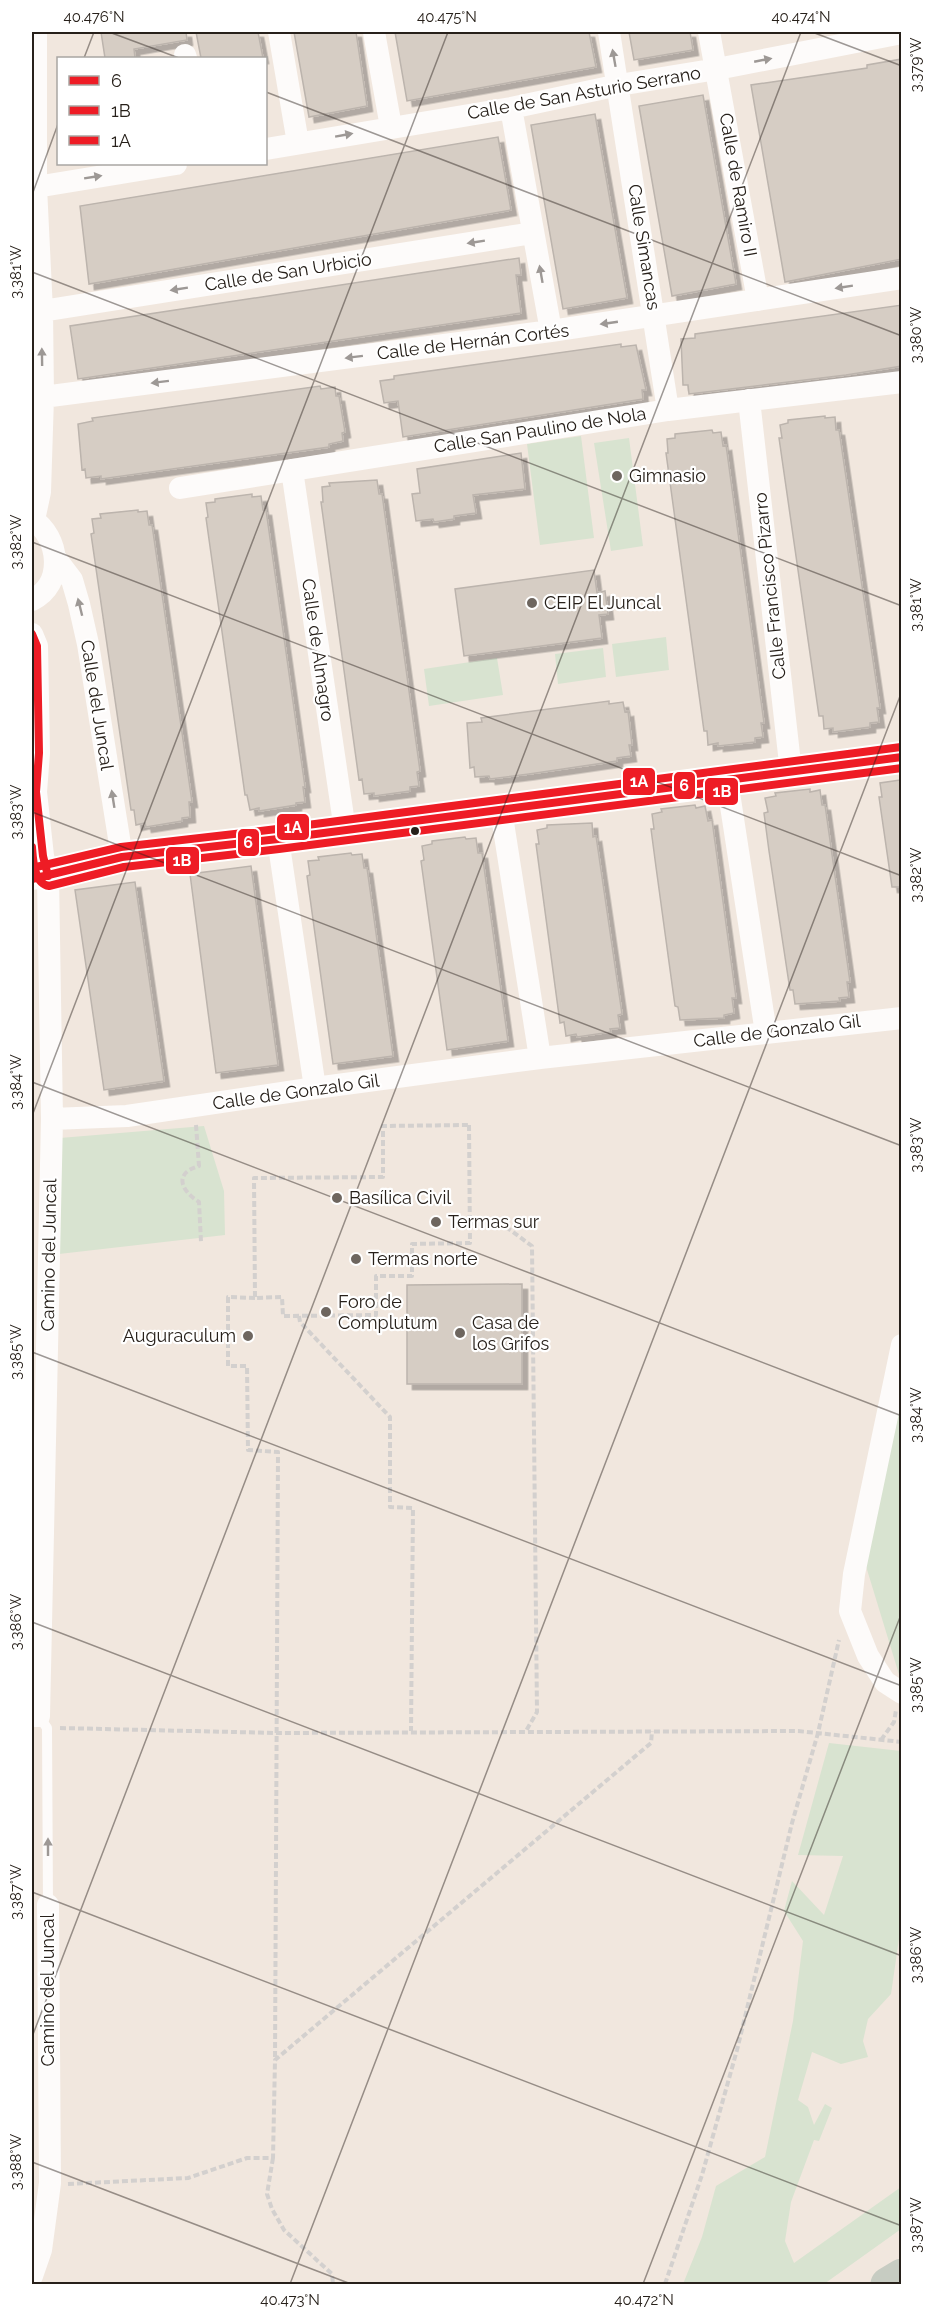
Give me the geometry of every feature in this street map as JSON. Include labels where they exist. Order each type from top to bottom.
[{"type":"main road","points":[[887,2284],[902,2275]]},
{"type":"street","points":[[33,520],[40,492],[43,397],[42,311],[36,272],[34,220],[36,32]]},
{"type":"street","points":[[279,32],[298,143]]},
{"type":"street","points":[[374,32],[391,127]]},
{"type":"street","name":"Calle Simancas","points":[[609,32],[668,410]]},
{"type":"street","name":"Calle de Ramiro II","points":[[709,32],[758,300]]},
{"type":"street","name":"Calle de San Asturio Serrano","points":[[267,148],[511,108],[619,85],[717,69],[810,41],[902,33]]},
{"type":"street","points":[[511,108],[551,332]]},
{"type":"street","points":[[36,187],[170,165]]},
{"type":"street","name":"Calle de San Urbicio","points":[[42,311],[533,233]]},
{"type":"street","name":"Calle de Hernán Cortés","points":[[43,397],[551,332],[902,278]]},
{"type":"street","name":"Calle San Paulino de Nola","points":[[180,489],[668,410],[902,382]]},
{"type":"street","name":"Calle Francisco Pizarro","points":[[749,400],[791,772]]},
{"type":"street","name":"Calle de Almagro","points":[[292,470],[345,830]]},
{"type":"street","name":"Calle del Juncal","points":[[33,520],[46,531],[53,545],[56,559],[72,580],[82,614],[122,857]]},
{"type":"street","points":[[32,600],[47,587],[54,574],[56,559]]},
{"type":"street","points":[[32,634],[37,646],[39,753],[36,792],[43,856],[40,877],[122,857],[278,839],[902,757]]},
{"type":"street","points":[[727,780],[766,1032]]},
{"type":"street","points":[[501,810],[540,1059]]},
{"type":"street","points":[[278,839],[315,1088]]},
{"type":"street","name":"Camino del Juncal","points":[[39,1720],[39,1351],[52,1119],[40,877]]},
{"type":"street","name":"Calle de Gonzalo Gil","points":[[52,1119],[127,1116],[315,1088],[540,1059],[902,1018]]},
{"type":"street","points":[[900,1693],[885,1682],[868,1656],[850,1611],[854,1574],[902,1345]]},
{"type":"street","name":"Camino del Juncal","points":[[32,2277],[41,2250],[50,2183],[48,1905]]},
{"type":"lane","name":"Camino del Juncal","points":[[39,1720],[48,1905]]},
{"type":"path","points":[[196,1123],[199,1166],[189,1169],[182,1182],[184,1190],[199,1202],[201,1242]]},
{"type":"path","points":[[255,1298],[254,1178],[384,1177],[383,1126],[469,1125],[470,1243],[411,1244],[412,1276],[376,1276],[376,1315],[283,1316],[282,1297],[255,1298],[228,1297],[228,1366],[247,1366],[248,1450],[278,1452],[275,2060],[273,2158],[267,2194],[272,2209],[284,2230],[332,2274],[333,2284]]},
{"type":"path","points":[[470,1223],[506,1227],[532,1246],[537,1713],[526,1731]]},
{"type":"path","points":[[299,1316],[300,1322],[390,1417],[390,1507],[413,1508],[411,1731]]},
{"type":"path","points":[[665,2284],[702,2175],[737,2050],[792,1823],[818,1733],[841,1631],[850,1611]]},
{"type":"path","points":[[880,1741],[894,1722],[900,1693]]},
{"type":"path","points":[[39,1720],[277,1732],[818,1733],[902,1742]]},
{"type":"path","points":[[275,2060],[651,1743],[652,1731]]},
{"type":"path","points":[[50,2183],[62,2185],[188,2178],[247,2158],[273,2158]]},
{"type":"green space","points":[[581,436],[594,538],[540,545],[527,444]]},
{"type":"green space","name":"Gimnasio","points":[[629,438],[643,546],[611,551],[594,443]]},
{"type":"green space","points":[[666,637],[669,670],[616,677],[612,644]]},
{"type":"green space","points":[[603,648],[606,677],[558,684],[555,654]]},
{"type":"green space","points":[[497,658],[503,695],[429,706],[424,669]]},
{"type":"green space","points":[[204,1126],[224,1191],[225,1235],[59,1254],[60,1138]]},
{"type":"green space","points":[[901,1403],[901,1681],[865,1563]]},
{"type":"green space","points":[[829,1743],[901,1751],[901,1925],[891,1994],[868,2019],[863,2041],[868,2057],[841,2064],[812,2052],[798,2100],[808,2107],[814,2125],[825,2104],[832,2108],[819,2141],[814,2140],[791,2202],[785,2241],[794,2263],[901,2187],[901,2229],[824,2284],[683,2284],[702,2237],[716,2186],[765,2157],[793,2021],[803,1941],[784,1911],[792,1881],[824,1915],[843,1856],[798,1855]]},
{"type":"building","points":[[101,32],[186,32],[187,40],[134,49],[135,57],[105,57]]},
{"type":"building","points":[[196,32],[258,32],[263,57],[201,57]]},
{"type":"building","points":[[294,32],[356,32],[367,106],[309,117]]},
{"type":"building","points":[[395,32],[589,32],[596,67],[407,101]]},
{"type":"building","points":[[629,32],[690,32],[693,50],[634,60]]},
{"type":"building","points":[[902,59],[902,259],[785,282],[751,85],[867,68],[867,65]]},
{"type":"building","points":[[703,95],[736,284],[672,296],[639,106]]},
{"type":"building","points":[[595,114],[627,298],[563,309],[531,125]]},
{"type":"building","points":[[498,137],[511,210],[89,284],[80,206]]},
{"type":"building","points":[[519,258],[521,275],[516,275],[521,313],[78,379],[70,326]]},
{"type":"building","points":[[902,305],[902,366],[689,394],[688,385],[683,385],[681,339],[695,338],[695,334]]},
{"type":"building","points":[[621,344],[621,347],[636,345],[646,390],[642,390],[643,399],[403,437],[398,401],[384,403],[380,381],[394,379],[394,376]]},
{"type":"building","points":[[320,386],[321,389],[335,387],[336,396],[339,396],[345,432],[342,433],[343,441],[329,444],[329,447],[101,479],[101,476],[86,478],[85,469],[82,470],[78,424],[93,421],[92,418]]},
{"type":"building","points":[[825,416],[825,418],[835,417],[836,430],[839,430],[880,708],[877,708],[879,722],[870,723],[870,727],[833,732],[833,728],[824,729],[823,716],[819,716],[779,438],[782,438],[780,425],[788,423],[788,420]]},
{"type":"building","points":[[712,430],[713,433],[721,432],[723,446],[726,445],[764,723],[761,723],[763,737],[755,738],[755,742],[718,746],[718,743],[708,745],[707,731],[704,731],[666,453],[668,453],[667,439],[675,438],[675,434]]},
{"type":"building","points":[[521,453],[525,489],[473,495],[476,513],[434,522],[433,519],[416,521],[412,494],[420,493],[417,469]]},
{"type":"building","points":[[377,480],[379,494],[382,494],[420,771],[417,772],[419,786],[410,787],[410,791],[374,796],[374,793],[364,794],[362,779],[359,780],[321,502],[323,502],[322,487],[330,486],[329,483]]},
{"type":"building","points":[[252,494],[252,497],[261,496],[263,510],[266,510],[305,787],[303,787],[305,802],[259,811],[259,808],[250,810],[247,795],[245,795],[206,518],[208,517],[206,503],[215,502],[215,499]]},
{"type":"building","points":[[138,510],[138,512],[147,511],[149,525],[152,525],[192,802],[189,802],[190,817],[182,818],[182,821],[146,827],[145,823],[136,825],[134,810],[131,810],[91,534],[94,533],[92,519],[101,518],[100,514]]},
{"type":"building","name":"CEIP El Juncal","points":[[594,570],[597,593],[605,591],[608,614],[599,615],[602,638],[464,656],[455,589]]},
{"type":"building","points":[[609,701],[609,704],[623,702],[625,712],[628,711],[631,756],[617,758],[617,761],[490,779],[489,776],[475,777],[474,767],[470,768],[467,723],[482,722],[481,718]]},
{"type":"building","points":[[900,780],[902,782],[902,887],[892,887],[879,797],[882,797],[880,783]]},
{"type":"building","points":[[810,789],[810,792],[820,790],[822,805],[825,805],[850,982],[847,982],[849,997],[839,998],[840,1001],[795,1004],[793,990],[790,990],[769,851],[764,813],[768,812],[765,798],[776,796],[775,793]]},
{"type":"building","points":[[695,805],[696,808],[705,806],[708,821],[712,820],[736,998],[732,998],[734,1013],[724,1015],[724,1018],[680,1020],[678,1007],[675,1006],[656,867],[651,829],[654,829],[652,814],[662,812],[661,809]]},
{"type":"building","points":[[592,823],[593,837],[596,836],[622,1014],[618,1015],[620,1028],[610,1029],[611,1032],[577,1037],[576,1034],[566,1036],[564,1022],[560,1023],[536,844],[539,844],[537,830],[547,828],[547,825]]},
{"type":"building","points":[[465,837],[466,839],[476,838],[478,853],[482,853],[508,1041],[447,1050],[421,861],[424,860],[422,846],[432,844],[432,841]]},
{"type":"building","points":[[351,853],[352,855],[362,854],[364,868],[367,868],[393,1056],[333,1064],[307,876],[310,875],[308,861],[319,860],[318,857]]},
{"type":"building","points":[[251,866],[278,1065],[216,1073],[190,874]]},
{"type":"building","points":[[135,882],[164,1081],[104,1090],[75,890]]},
{"type":"building","points":[[522,1284],[522,1384],[407,1384],[407,1285]]},
{"type":"transit line","name":"6","points":[[32,634],[37,646],[39,753],[36,792],[43,856],[48,876]]},
{"type":"transit line","name":"1A","points":[[32,868],[121,847],[277,829],[901,747]]},
{"type":"transit line","name":"6","points":[[32,879],[122,857],[278,839],[902,757]]},
{"type":"transit line","name":"1B","points":[[32,847],[37,876],[40,881],[49,886],[124,867],[902,768]]},
{"type":"place","name":"Gimnasio","points":[[617,476]]},
{"type":"place","name":"CEIP El Juncal","points":[[532,603]]},
{"type":"place","name":"Basílica Civil","points":[[337,1198]]},
{"type":"place","name":"Termas sur","points":[[436,1222]]},
{"type":"place","name":"Termas norte","points":[[356,1259]]},
{"type":"place","name":"Foro de Complutum","points":[[326,1312]]},
{"type":"place","name":"Casa de los Grifos","points":[[460,1333]]},
{"type":"place","name":"Auguraculum","points":[[248,1336]]}]
